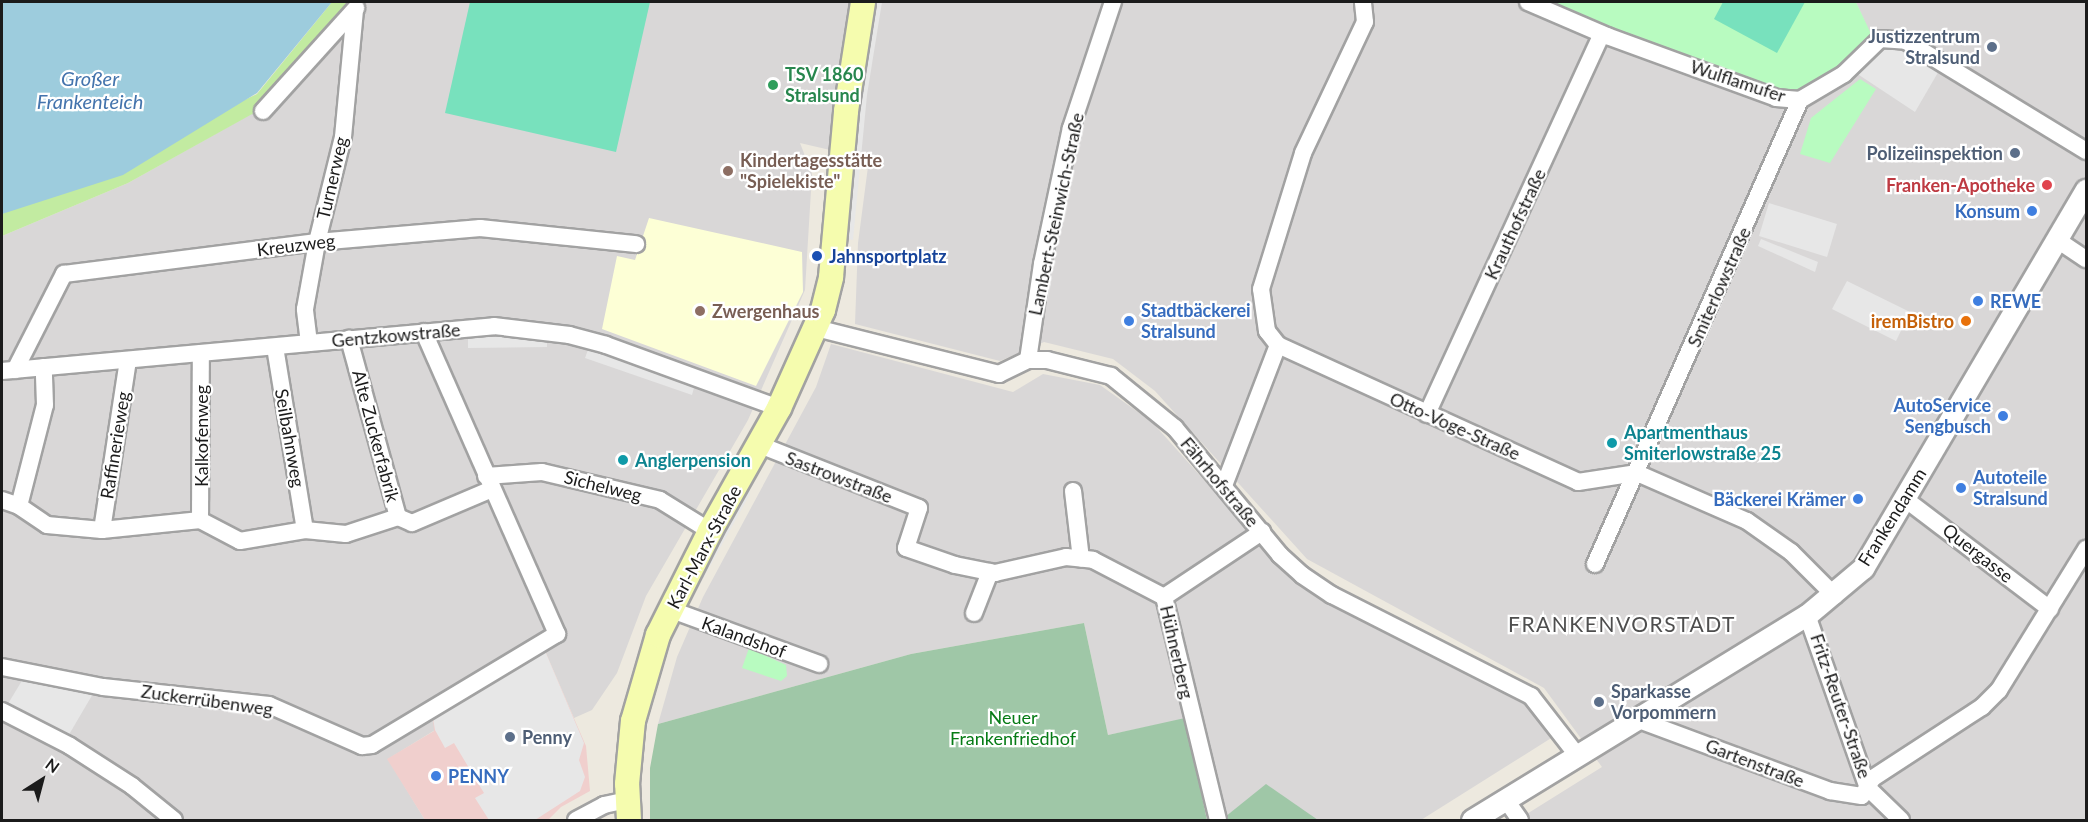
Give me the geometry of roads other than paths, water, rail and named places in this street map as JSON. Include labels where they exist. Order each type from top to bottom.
[{"type":"main road","name":"Karl-Marx-Straße","points":[[628,810],[630,744],[639,692],[669,609],[779,408],[816,328],[831,277],[846,111],[863,2]]},
{"type":"street","name":"Lambert-Steinwich-Straße","points":[[1028,360],[1042,264],[1071,128],[1113,2]]},
{"type":"street","points":[[1225,483],[1278,345],[1267,332],[1260,289],[1303,153],[1365,21],[1363,2]]},
{"type":"street","name":"Wulflamufer","points":[[1528,2],[1602,34],[1776,98],[1800,100],[1844,74],[1880,39],[1891,38],[1906,41],[2086,151]]},
{"type":"street","points":[[263,111],[309,55],[356,6]]},
{"type":"street","name":"Turnerweg","points":[[309,343],[305,309],[317,242],[343,137],[356,6]]},
{"type":"street","name":"Krauthofstraße","points":[[1427,414],[1602,34]]},
{"type":"street","name":"Smiterlowstraße","points":[[1637,473],[1800,100]]},
{"type":"street","name":"Frankendamm","points":[[1472,820],[1808,615],[1835,596],[1863,568],[2086,190]]},
{"type":"street","name":"Kreuzweg","points":[[8,371],[64,274],[317,242],[480,228],[636,244]]},
{"type":"street","points":[[2056,239],[2086,259]]},
{"type":"street","name":"Gentzkowstraße","points":[[8,371],[494,326],[569,335],[779,408]]},
{"type":"street","points":[[816,328],[999,374],[1028,360]]},
{"type":"street","points":[[424,332],[489,483]]},
{"type":"street","name":"Alte Zuckerfabrik","points":[[200,520],[240,541],[306,530],[346,534],[398,517],[349,339]]},
{"type":"street","name":"Otto-Voge-Straße","points":[[1278,345],[1578,482],[1637,473]]},
{"type":"street","name":"Seilbahnweg","points":[[275,347],[306,530]]},
{"type":"street","name":"Kalkofenweg","points":[[200,520],[201,353]]},
{"type":"street","name":"Raffinerieweg","points":[[102,531],[128,360]]},
{"type":"street","name":"Fährhofstraße","points":[[1028,360],[1073,364],[1111,376],[1175,428],[1225,483],[1262,532],[1302,574],[1332,596],[1531,696],[1577,755]]},
{"type":"street","points":[[20,506],[45,405],[44,367]]},
{"type":"street","name":"Sastrowstraße","points":[[760,445],[919,508],[906,548],[955,565],[990,572]]},
{"type":"street","name":"Sichelweg","points":[[398,517],[412,523],[489,483],[542,472],[660,500],[710,531]]},
{"type":"street","points":[[1596,564],[1637,473],[1747,521],[1791,552],[1835,596]]},
{"type":"street","name":"Zuckerrübenweg","points":[[2,667],[103,687],[269,705],[362,746],[372,745],[557,634],[489,483]]},
{"type":"street","points":[[1073,491],[1081,559]]},
{"type":"street","name":"Quergasse","points":[[1905,499],[2050,609]]},
{"type":"street","points":[[2,501],[20,506],[47,525],[102,531],[200,520]]},
{"type":"street","name":"Hühnerberg","points":[[1218,820],[1164,597],[1262,532]]},
{"type":"street","points":[[1868,788],[1873,778],[1982,707],[1999,690],[2086,549]]},
{"type":"street","points":[[974,613],[990,572],[1066,557],[1092,560],[1164,597]]},
{"type":"street","name":"Kalandshof","points":[[669,609],[819,664]]},
{"type":"street","name":"Fritz-Reuter-Straße","points":[[1808,615],[1868,788],[1901,820]]},
{"type":"street","points":[[2,711],[70,746],[132,786],[174,820]]},
{"type":"street","name":"Gartenstraße","points":[[1639,720],[1830,791],[1862,796],[1868,788]]},
{"type":"street","points":[[1506,800],[1520,820]]},
{"type":"street","points":[[576,820],[604,805],[628,810]]},
{"type":"water","name":"Großer Frankenteich","points":[[2,2],[332,2],[257,93],[123,175],[2,214]]},
{"type":"place","name":"Justizzentrum Stralsund","points":[[1992,47]]},
{"type":"place","name":"TSV 1860 Stralsund","points":[[773,85]]},
{"type":"place","name":"Polizeiinspektion","points":[[2015,153]]},
{"type":"place","name":"Kindertagesstätte \"Spielekiste\"","points":[[728,171]]},
{"type":"place","name":"Franken-Apotheke","points":[[2047,185]]},
{"type":"place","name":"Konsum","points":[[2032,211]]},
{"type":"place","name":"Jahnsportplatz","points":[[817,256]]},
{"type":"place","name":"REWE","points":[[1978,301]]},
{"type":"place","name":"Zwergenhaus","points":[[700,311]]},
{"type":"place","name":"Stadtbäckerei Stralsund","points":[[1129,321]]},
{"type":"place","name":"iremBistro","points":[[1966,321]]},
{"type":"place","name":"AutoService Sengbusch","points":[[2003,416]]},
{"type":"place","name":"Apartmenthaus Smiterlowstraße 25","points":[[1612,443]]},
{"type":"place","name":"Anglerpension","points":[[623,460]]},
{"type":"place","name":"Autoteile Stralsund","points":[[1961,488]]},
{"type":"place","name":"Bäckerei Krämer","points":[[1858,499]]},
{"type":"place","name":"Sparkasse Vorpommern","points":[[1599,702]]},
{"type":"place","name":"Penny","points":[[510,737]]},
{"type":"place","name":"PENNY","points":[[436,776]]},
{"type":"district","name":"FRANKENVORSTADT","points":[[1622,624]]},
{"type":"park label","name":"Neuer Frankenfriedhof","points":[[1013,728]]}]
